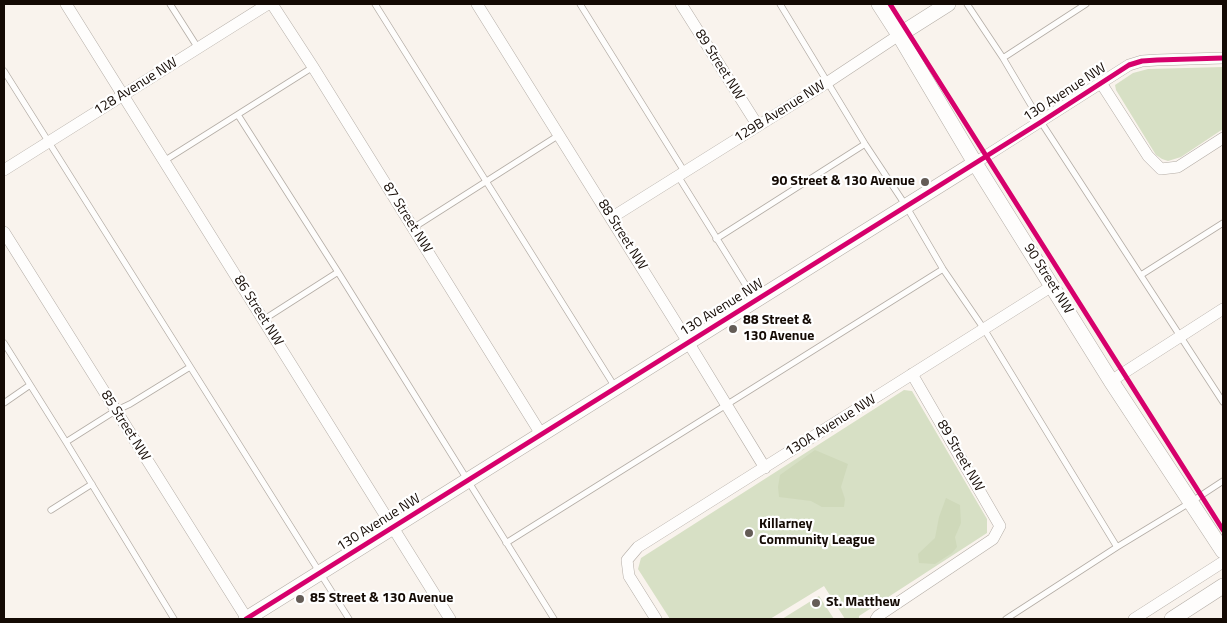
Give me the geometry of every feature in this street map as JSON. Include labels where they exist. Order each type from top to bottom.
[{"type":"street","name":"86 Street NW","points":[[66,4],[450,619]]},
{"type":"street","name":"128 Avenue NW","points":[[4,170],[270,4]]},
{"type":"street","name":"87 Street NW","points":[[270,4],[313,67],[541,434]]},
{"type":"street","name":"88 Street NW","points":[[477,4],[765,468]]},
{"type":"street","name":"89 Street NW","points":[[681,4],[758,126]]},
{"type":"street","name":"90 Street NW","points":[[879,4],[975,163],[1111,381],[1223,551]]},
{"type":"street","name":"129B Avenue NW","points":[[611,218],[828,82],[948,4]]},
{"type":"street","name":"130 Avenue NW","points":[[247,619],[1129,66],[1142,61],[1223,58]]},
{"type":"street","name":"130 Avenue NW","points":[[1101,83],[1148,156],[1161,169],[1178,167],[1223,138]]},
{"type":"street","name":"85 Street NW","points":[[4,232],[247,619]]},
{"type":"street","name":"130A Avenue NW","points":[[656,619],[630,576],[627,560],[638,547],[1052,286]]},
{"type":"street","points":[[1111,381],[1223,309]]},
{"type":"street","name":"89 Street NW","points":[[877,618],[993,539],[1000,526],[912,374]]},
{"type":"street","points":[[1134,619],[1223,562]]},
{"type":"street","points":[[1172,619],[1223,586]]},
{"type":"lane","points":[[170,4],[198,48]]},
{"type":"lane","points":[[375,4],[615,388]]},
{"type":"lane","points":[[580,4],[681,173],[716,239],[754,300]]},
{"type":"lane","points":[[780,4],[943,269],[984,329],[1117,547]]},
{"type":"lane","points":[[967,4],[1003,58],[1041,122],[1223,402]]},
{"type":"lane","points":[[1003,58],[1086,4]]},
{"type":"lane","points":[[164,161],[313,67]]},
{"type":"lane","points":[[4,71],[320,572],[347,618]]},
{"type":"lane","points":[[238,114],[554,619]]},
{"type":"lane","points":[[413,228],[559,135]]},
{"type":"lane","points":[[716,239],[865,144]]},
{"type":"lane","points":[[1142,275],[1223,223]]},
{"type":"lane","points":[[506,543],[943,269]]},
{"type":"lane","points":[[263,320],[338,272]]},
{"type":"lane","points":[[4,343],[174,619]]},
{"type":"lane","points":[[66,442],[190,367]]},
{"type":"lane","points":[[4,403],[30,385]]},
{"type":"lane","points":[[1006,619],[1223,481]]},
{"type":"lane","points":[[51,510],[92,484]]},
{"type":"green space","points":[[1223,67],[1223,129],[1181,157],[1168,161],[1156,155],[1116,90],[1115,85],[1133,73],[1148,69]]},
{"type":"green space","points":[[904,390],[912,391],[987,519],[987,533],[859,616],[859,619],[845,619],[824,586],[770,619],[670,619],[638,569],[641,558]]},
{"type":"green space","points":[[815,450],[848,464],[841,487],[845,499],[844,507],[822,507],[811,501],[779,497],[780,475]]},
{"type":"green space","points":[[946,498],[960,505],[961,523],[955,537],[957,547],[952,553],[935,564],[919,563],[918,554],[935,538],[939,517]]},
{"type":"green space","points":[[819,596],[834,619],[782,619]]},
{"type":"cycle path","points":[[890,4],[1223,530]]},
{"type":"cycle path","points":[[246,619],[1041,122],[1129,65],[1142,61],[1223,58]]},
{"type":"place","name":"90 Street & 130 Avenue","points":[[925,182]]},
{"type":"place","name":"88 Street & 130 Avenue","points":[[733,329]]},
{"type":"place","name":"Killarney Community League","points":[[749,533]]},
{"type":"place","name":"85 Street & 130 Avenue","points":[[300,599]]},
{"type":"place","name":"St. Matthew","points":[[816,603]]}]
